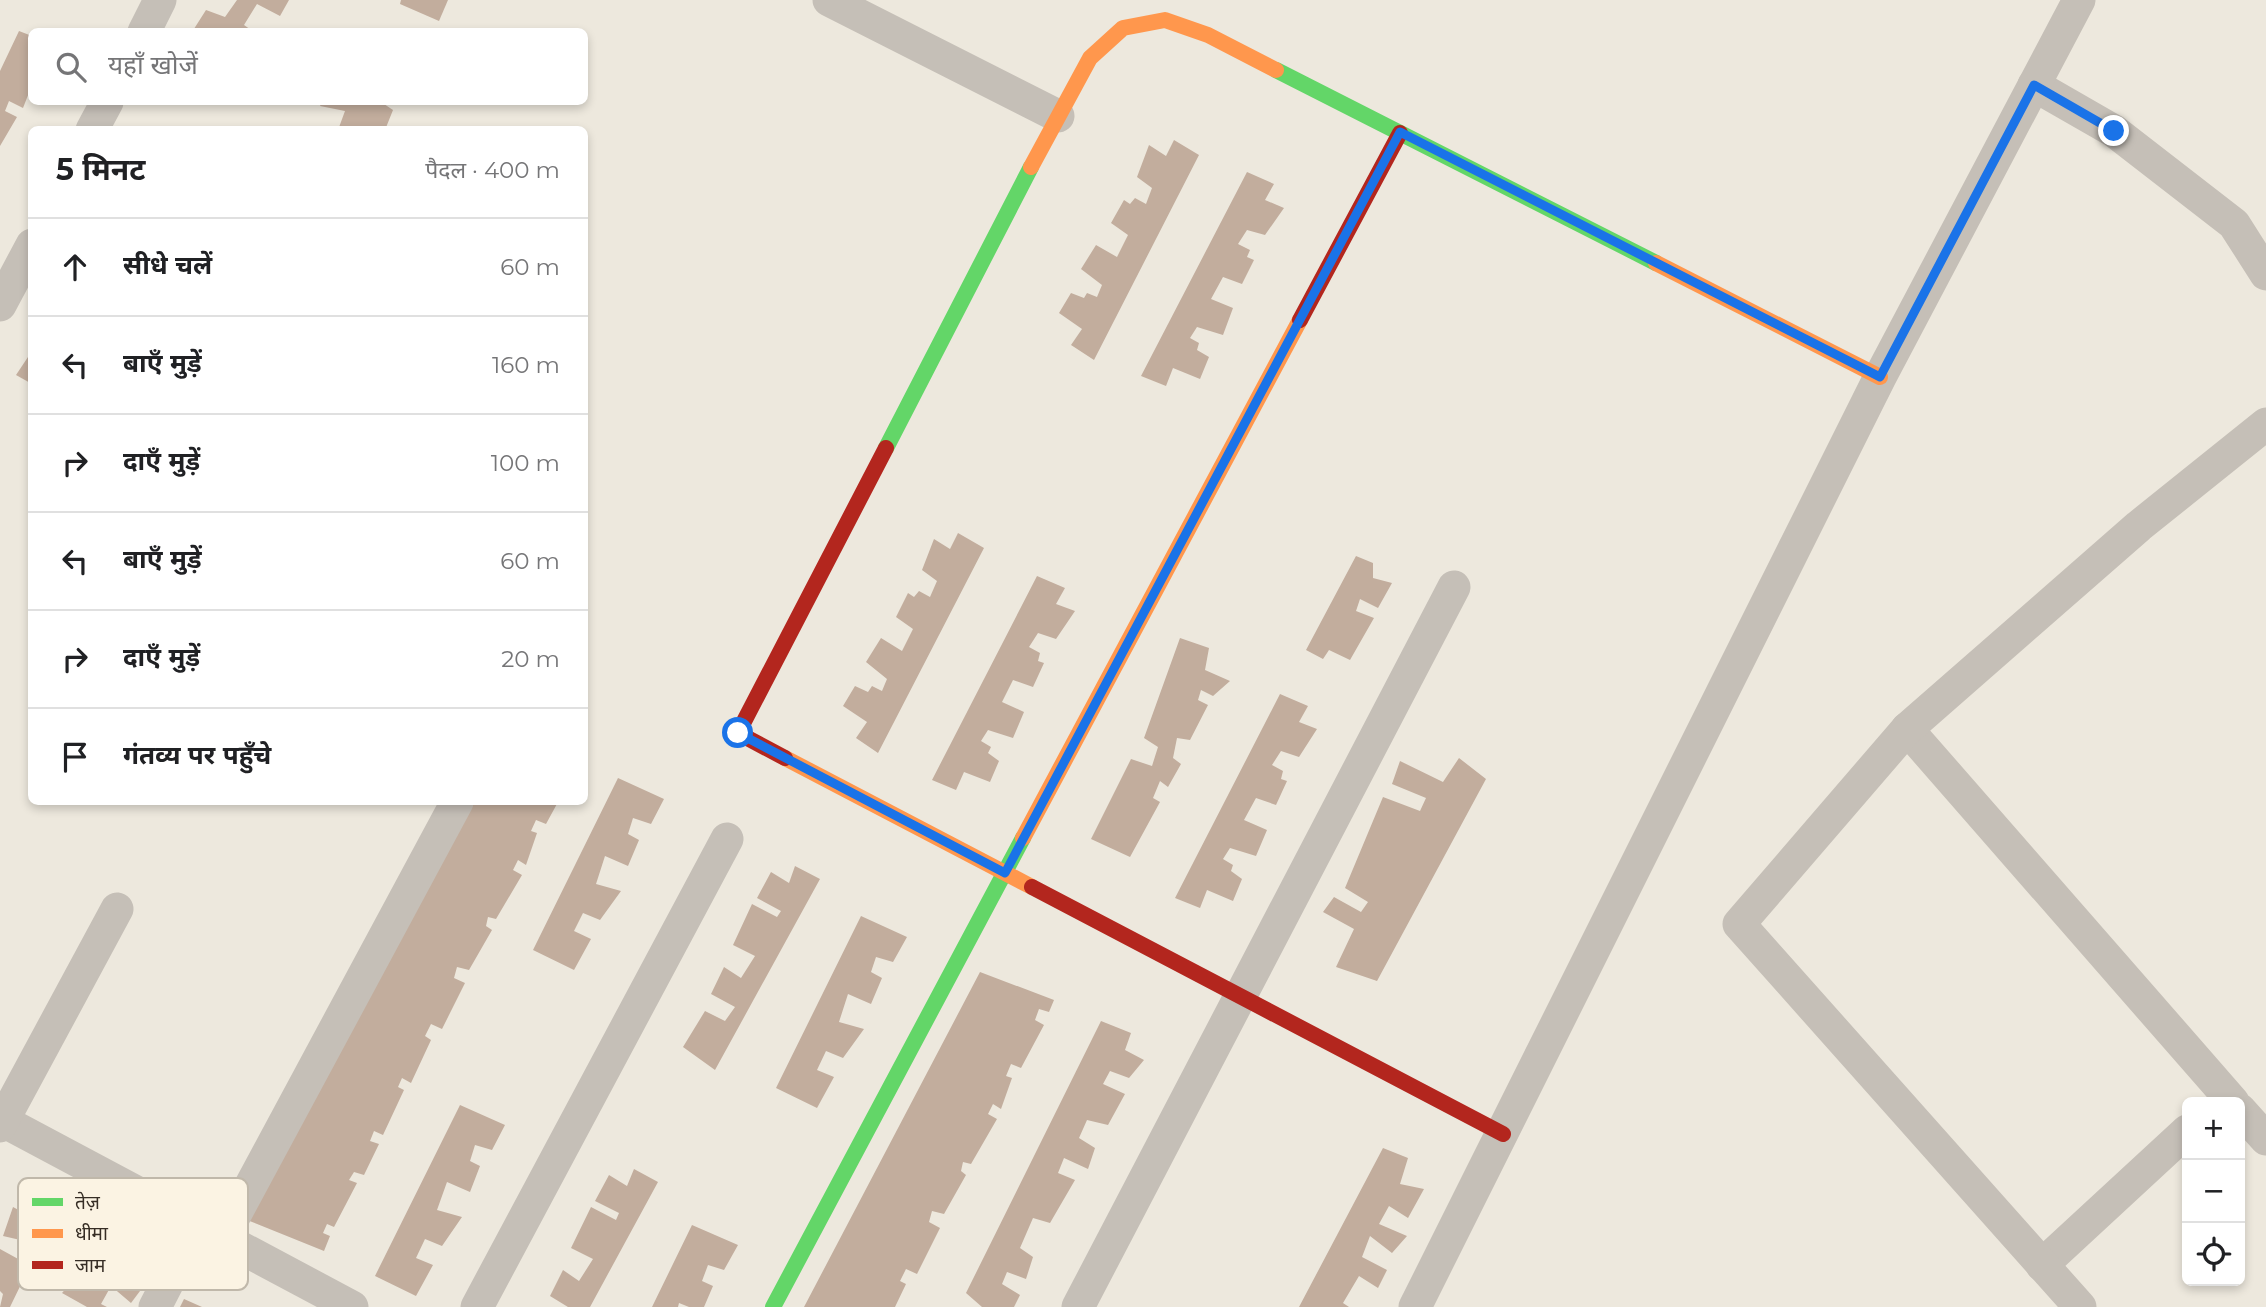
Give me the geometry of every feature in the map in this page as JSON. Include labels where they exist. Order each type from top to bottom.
[{"type":"street","points":[[146,28],[160,0]]},
{"type":"street","points":[[830,0],[1058,116]]},
{"type":"street","points":[[1415,1307],[1880,377],[2079,0]]},
{"type":"street","points":[[1503,1134],[738,733],[1058,116],[1090,58],[1123,28],[1165,20],[1209,35],[1880,377]]},
{"type":"street","points":[[2034,85],[2114,131],[2234,224],[2266,274]]},
{"type":"street","points":[[94,126],[105,105]]},
{"type":"street","points":[[773,1307],[1400,132]]},
{"type":"street","points":[[0,305],[28,252]]},
{"type":"street","points":[[2080,1307],[1739,924],[1908,729],[2139,526],[2266,424]]},
{"type":"street","points":[[1078,1307],[1454,587]]},
{"type":"street","points":[[1908,729],[2225,1097]]},
{"type":"street","points":[[248,1191],[455,805]]},
{"type":"street","points":[[477,1307],[727,839]]},
{"type":"street","points":[[106,1178],[1,1123],[117,909]]},
{"type":"street","points":[[2245,1118],[2266,1139]]},
{"type":"street","points":[[2042,1265],[2182,1136]]},
{"type":"street","points":[[248,1253],[352,1307]]},
{"type":"building","points":[[237,0],[289,0],[280,16],[257,4],[244,25],[248,28],[195,28],[206,10],[225,17]]},
{"type":"building","points":[[401,0],[448,0],[439,21],[400,4]]},
{"type":"building","points":[[19,31],[28,34],[28,95],[23,108],[9,101],[5,111],[17,117],[0,146],[0,71]]},
{"type":"building","points":[[386,105],[393,110],[387,126],[339,126],[345,111],[320,106]]},
{"type":"building","points":[[1174,140],[1199,155],[1094,360],[1071,345],[1082,329],[1059,313],[1071,293],[1084,298],[1087,293],[1097,297],[1102,285],[1081,269],[1096,245],[1117,257],[1128,235],[1111,223],[1124,200],[1130,204],[1135,198],[1146,204],[1152,188],[1137,177],[1149,145],[1166,156]]},
{"type":"building","points":[[1247,172],[1274,184],[1265,200],[1284,208],[1265,235],[1247,230],[1238,244],[1250,250],[1247,257],[1254,260],[1242,284],[1223,277],[1211,299],[1233,308],[1223,335],[1197,327],[1190,338],[1199,343],[1197,350],[1209,357],[1200,379],[1173,368],[1166,386],[1141,376]]},
{"type":"building","points":[[28,357],[28,382],[16,375]]},
{"type":"building","points":[[958,533],[984,548],[878,753],[856,738],[867,722],[843,706],[855,686],[868,692],[872,686],[882,691],[887,679],[866,662],[881,638],[902,651],[913,629],[896,617],[908,593],[914,597],[919,591],[930,597],[937,581],[922,570],[934,539],[950,549]]},
{"type":"building","points":[[1356,556],[1373,563],[1373,578],[1392,583],[1378,608],[1360,599],[1356,611],[1374,618],[1350,660],[1329,650],[1323,659],[1306,650]]},
{"type":"building","points":[[1037,576],[1065,588],[1056,604],[1075,611],[1056,639],[1038,633],[1029,647],[1040,653],[1038,661],[1044,663],[1033,687],[1013,680],[1002,702],[1024,712],[1013,738],[988,730],[981,741],[991,747],[988,753],[999,761],[990,782],[964,772],[956,790],[932,780]]},
{"type":"building","points":[[1180,638],[1209,648],[1205,670],[1230,681],[1213,696],[1201,690],[1198,700],[1208,705],[1190,740],[1177,738],[1173,758],[1181,764],[1168,787],[1160,781],[1153,798],[1160,802],[1130,857],[1091,839],[1131,759],[1152,766],[1158,747],[1144,738]]},
{"type":"building","points":[[1280,694],[1308,706],[1299,722],[1317,729],[1299,757],[1281,751],[1272,765],[1283,771],[1281,779],[1287,781],[1276,805],[1256,798],[1244,820],[1267,830],[1256,856],[1230,848],[1223,859],[1233,865],[1231,871],[1242,879],[1233,901],[1207,890],[1200,908],[1175,898]]},
{"type":"building","points":[[1459,758],[1486,779],[1377,981],[1336,967],[1354,929],[1323,912],[1334,897],[1361,912],[1368,902],[1345,888],[1383,797],[1420,811],[1426,798],[1392,784],[1400,761],[1443,782]]},
{"type":"building","points":[[618,778],[664,799],[651,824],[633,818],[628,834],[639,840],[628,866],[605,856],[596,884],[621,891],[600,920],[583,913],[574,931],[591,939],[574,970],[533,950]]},
{"type":"building","points":[[464,805],[556,805],[546,824],[536,820],[531,831],[537,833],[526,865],[518,860],[513,870],[522,875],[496,919],[488,917],[486,926],[492,930],[469,970],[457,967],[454,978],[465,983],[442,1029],[431,1024],[425,1036],[431,1040],[411,1083],[402,1078],[398,1087],[404,1090],[383,1135],[374,1131],[370,1141],[379,1144],[364,1175],[354,1172],[349,1180],[357,1183],[334,1227],[327,1224],[323,1233],[330,1236],[324,1251],[248,1220]]},
{"type":"building","points":[[795,866],[820,879],[715,1070],[683,1047],[705,1011],[725,1021],[735,1007],[711,994],[724,967],[741,978],[755,956],[733,945],[752,904],[777,917],[781,911],[757,898],[771,872],[789,883]]},
{"type":"building","points":[[861,916],[907,937],[893,962],[876,957],[871,972],[882,978],[871,1004],[848,994],[839,1022],[864,1029],[843,1058],[826,1051],[817,1070],[834,1077],[817,1108],[776,1088]]},
{"type":"building","points":[[980,972],[1054,1000],[1049,1012],[1039,1009],[1035,1020],[1044,1025],[1021,1068],[1011,1064],[1006,1076],[1012,1078],[1001,1109],[993,1104],[988,1114],[997,1119],[971,1164],[963,1162],[961,1171],[966,1175],[944,1214],[932,1211],[929,1222],[940,1228],[917,1274],[906,1269],[900,1281],[906,1284],[895,1307],[804,1307]]},
{"type":"building","points":[[1101,1021],[1131,1033],[1125,1050],[1144,1060],[1129,1078],[1110,1071],[1103,1084],[1125,1094],[1108,1125],[1087,1120],[1079,1138],[1095,1148],[1088,1169],[1064,1158],[1058,1173],[1075,1180],[1050,1223],[1033,1218],[1020,1248],[1033,1257],[1026,1279],[1007,1272],[1002,1284],[1020,1295],[1014,1307],[982,1307],[966,1293]]},
{"type":"building","points":[[460,1105],[505,1125],[492,1150],[475,1145],[470,1161],[480,1166],[470,1192],[447,1182],[437,1210],[462,1217],[442,1246],[425,1239],[416,1258],[433,1265],[416,1296],[375,1276]]},
{"type":"building","points":[[1383,1148],[1408,1158],[1400,1184],[1424,1189],[1408,1218],[1389,1206],[1379,1224],[1407,1236],[1392,1253],[1370,1236],[1362,1257],[1387,1270],[1378,1288],[1359,1276],[1343,1303],[1349,1307],[1299,1307]]},
{"type":"building","points":[[634,1169],[658,1182],[590,1307],[568,1307],[550,1296],[563,1270],[579,1281],[593,1259],[571,1248],[591,1207],[616,1220],[619,1213],[595,1201],[609,1175],[627,1186]]},
{"type":"building","points":[[13,1207],[18,1210],[18,1239],[3,1236]]},
{"type":"building","points":[[692,1225],[738,1245],[724,1270],[708,1265],[702,1281],[713,1286],[704,1307],[689,1307],[679,1303],[678,1307],[652,1307]]},
{"type":"building","points":[[0,1249],[18,1259],[18,1290],[10,1307],[0,1307],[3,1294],[0,1291]]},
{"type":"building","points":[[65,1290],[109,1290],[101,1304],[107,1307],[87,1307],[62,1293]]},
{"type":"building","points":[[116,1290],[141,1290],[131,1303]]},
{"type":"building","points":[[184,1299],[202,1307],[180,1307]]},
{"type":"traffic: fast","points":[[1276,70],[1656,263]]},
{"type":"traffic: fast","points":[[886,448],[1031,167]]},
{"type":"traffic: fast","points":[[773,1307],[1023,838]]},
{"type":"traffic: slow","points":[[1031,167],[1090,58],[1123,28],[1165,20],[1208,35],[1276,70]]},
{"type":"traffic: slow","points":[[1656,263],[1880,377]]},
{"type":"traffic: slow","points":[[1023,838],[1300,320]]},
{"type":"traffic: slow","points":[[785,758],[1032,887]]},
{"type":"traffic: jam","points":[[1300,320],[1400,133]]},
{"type":"traffic: jam","points":[[785,758],[738,733],[886,448]]},
{"type":"traffic: jam","points":[[1032,887],[1503,1134]]},
{"type":"route","points":[[738,733],[1005,873],[1400,132],[1880,377],[2034,85],[2114,131]]}]
